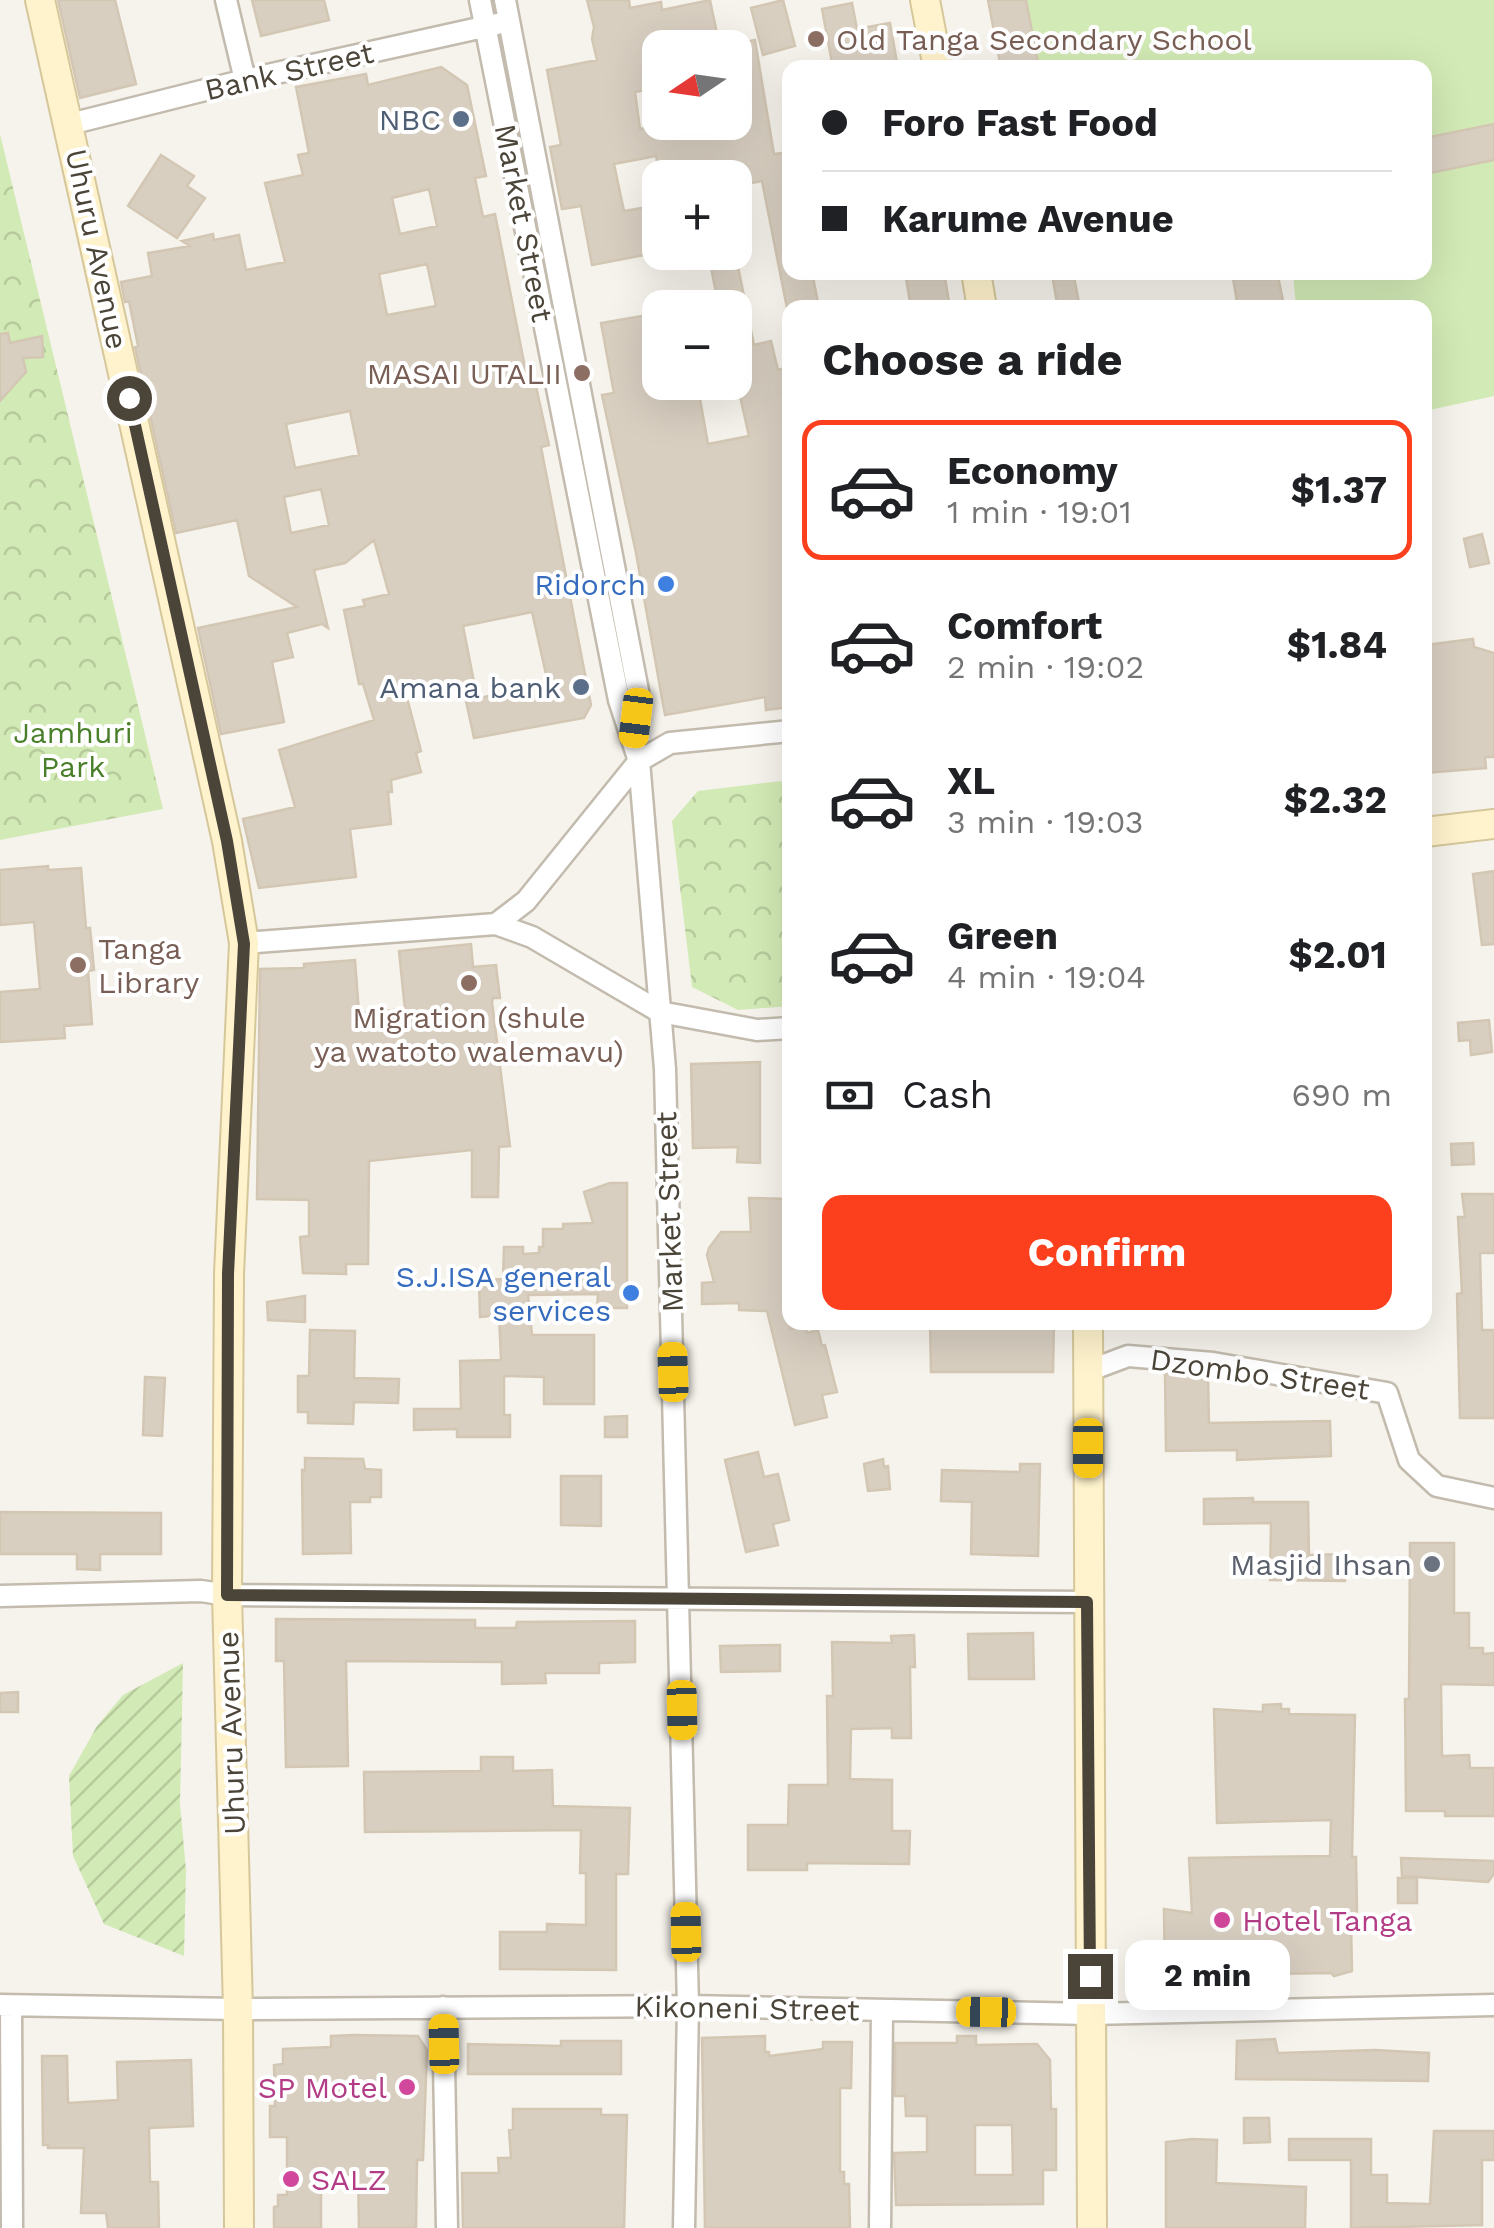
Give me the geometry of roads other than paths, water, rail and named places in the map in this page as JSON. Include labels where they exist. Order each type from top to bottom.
[{"type":"street","name":"Uhuru Avenue","points":[[40,0],[227,841],[244,944],[228,1274],[227,1595],[238,2008],[239,2228]]},
{"type":"street","points":[[226,0],[245,80]]},
{"type":"street","name":"Market Street","points":[[480,0],[618,700],[638,760],[660,1012],[680,1599],[688,2006],[684,2228]]},
{"type":"street","points":[[925,0],[936,60]]},
{"type":"street","name":"Bank Street","points":[[70,124],[245,80],[485,27],[507,11]]},
{"type":"street","name":"Market Street","points":[[507,11],[638,696],[633,738]]},
{"type":"street","points":[[496,924],[526,901],[638,760],[670,743],[782,732]]},
{"type":"street","points":[[1432,831],[1494,824]]},
{"type":"street","points":[[244,944],[496,924],[532,937],[660,1012],[758,1030],[782,1028]]},
{"type":"street","points":[[1088,1330],[1092,2228]]},
{"type":"street","name":"Dzombo Street","points":[[1088,1371],[1128,1356],[1213,1364],[1388,1392],[1409,1460],[1437,1486],[1494,1498]]},
{"type":"street","points":[[0,1596],[201,1591],[227,1595],[1087,1602]]},
{"type":"street","points":[[5,2006],[12,2228]]},
{"type":"street","name":"Kikoneni Street","points":[[5,2006],[688,2006],[1090,2014],[1494,2006]]},
{"type":"street","points":[[443,2007],[448,2228]]},
{"type":"street","points":[[880,2228],[882,2010]]},
{"type":"place","name":"Old Tanga Secondary School","points":[[816,39]]},
{"type":"place","name":"NBC","points":[[461,119]]},
{"type":"place","name":"MASAI UTALII","points":[[582,373]]},
{"type":"place","name":"Ridorch","points":[[666,584]]},
{"type":"place","name":"Amana bank","points":[[581,687]]},
{"type":"place","name":"Tanga Library","points":[[78,965]]},
{"type":"place","name":"Migration (shule ya watoto walemavu)","points":[[469,983]]},
{"type":"place","name":"S.J.ISA general services","points":[[631,1293]]},
{"type":"place","name":"Masjid Ihsan","points":[[1432,1564]]},
{"type":"place","name":"Hotel Tanga","points":[[1222,1920]]},
{"type":"place","name":"SP Motel","points":[[407,2087]]},
{"type":"place","name":"SALZ","points":[[291,2179]]},
{"type":"park label","name":"Jamhuri Park","points":[[73,749]]}]
